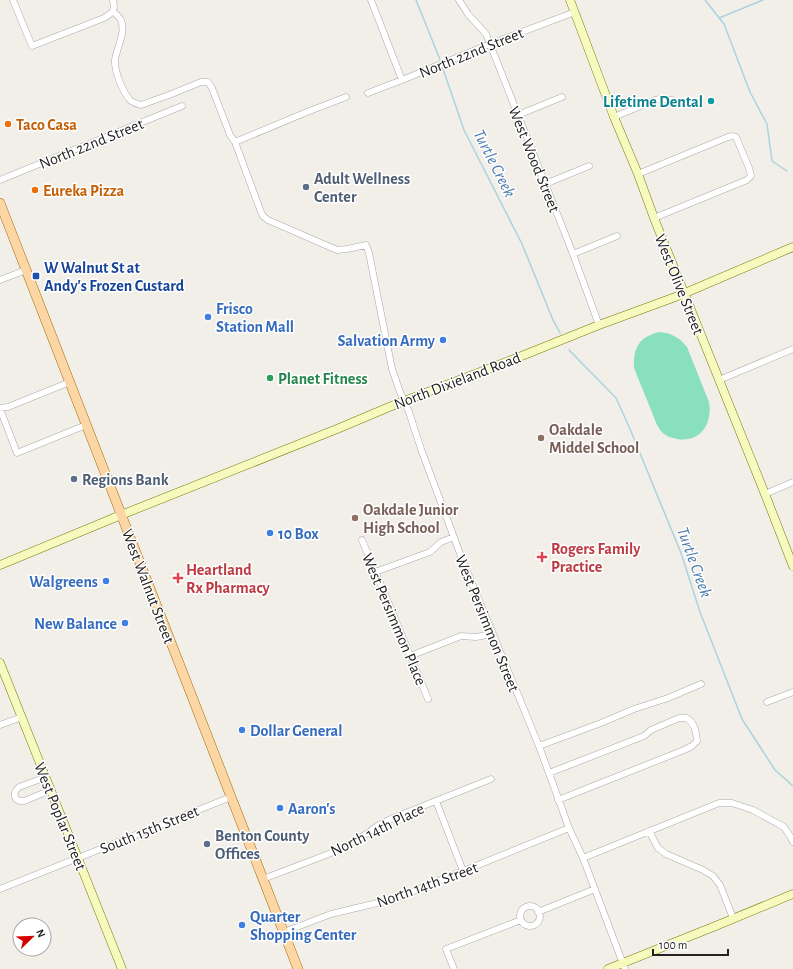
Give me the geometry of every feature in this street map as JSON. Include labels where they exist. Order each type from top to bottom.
[{"type":"main road","name":"West Olive Street","points":[[570,0],[614,117],[793,566]]},
{"type":"main road","name":"West Walnut Street","points":[[0,203],[298,969]]},
{"type":"main road","name":"North Dixieland Road","points":[[0,565],[404,401],[684,293],[793,247]]},
{"type":"main road","name":"West Poplar Street","points":[[0,663],[122,969]]},
{"type":"main road","points":[[608,969],[624,966],[733,918],[793,894]]},
{"type":"street","points":[[13,0],[32,46],[104,18],[113,11],[113,0]]},
{"type":"street","points":[[371,0],[402,80]]},
{"type":"street","name":"West Wood Street","points":[[459,0],[468,14],[486,34],[573,254],[599,325]]},
{"type":"street","name":"North 22nd Street","points":[[113,11],[120,19],[122,28],[122,38],[115,61],[116,68],[124,91],[131,101],[141,105],[201,82],[208,82],[212,88],[230,135],[235,142]]},
{"type":"street","name":"North 22nd Street","points":[[368,93],[575,12]]},
{"type":"street","points":[[235,142],[346,97]]},
{"type":"street","points":[[518,114],[562,97]]},
{"type":"street","points":[[614,117],[655,100],[672,100]]},
{"type":"street","name":"North 22nd Street","points":[[0,180],[182,106]]},
{"type":"street","points":[[638,174],[733,136],[736,137],[749,168],[751,176],[747,180],[654,218]]},
{"type":"street","name":"West Persimmon Street","points":[[235,142],[261,212],[268,220],[337,250],[366,245],[369,253],[392,369],[454,537],[492,634],[539,746],[558,800],[583,858],[624,966]]},
{"type":"street","points":[[545,184],[589,166]]},
{"type":"street","points":[[573,254],[617,236]]},
{"type":"street","points":[[0,280],[26,270]]},
{"type":"street","points":[[719,380],[793,349]]},
{"type":"street","points":[[70,382],[0,409],[17,453],[86,425]]},
{"type":"street","points":[[765,494],[793,482]]},
{"type":"street","points":[[375,572],[430,552],[441,542],[454,537]]},
{"type":"street","name":"West Persimmon Place","points":[[362,540],[428,699]]},
{"type":"street","points":[[410,656],[461,636],[476,637],[492,634]]},
{"type":"street","points":[[539,746],[601,724],[634,709],[668,698],[701,684]]},
{"type":"street","points":[[767,702],[793,692]]},
{"type":"street","points":[[0,725],[22,717]]},
{"type":"street","points":[[549,773],[644,736],[651,730],[679,718],[687,718],[692,722],[696,732],[697,741],[688,748],[558,800]]},
{"type":"street","points":[[46,777],[19,787],[14,794],[14,797],[16,800],[24,801],[51,790]]},
{"type":"street","name":"North 14th Place","points":[[263,879],[339,850],[377,826],[393,818],[491,779]]},
{"type":"street","name":"South 15th Street","points":[[0,889],[231,797]]},
{"type":"street","points":[[436,801],[463,871]]},
{"type":"street","points":[[583,858],[719,803],[732,803],[753,810],[784,827],[793,842]]},
{"type":"street","name":"North 14th Street","points":[[284,932],[331,914],[394,899],[569,828]]},
{"type":"street","points":[[649,832],[658,848],[666,854],[713,876],[720,886],[733,918]]},
{"type":"street","points":[[538,912],[595,889]]},
{"type":"street","points":[[526,907],[536,908],[539,916],[538,920],[534,924],[525,924],[521,920],[521,911],[526,907]]},
{"type":"street","points":[[454,969],[446,949],[521,920]]},
{"type":"green space","points":[[659,332],[674,336],[687,347],[709,402],[710,410],[707,424],[698,435],[692,438],[677,439],[667,436],[661,431],[657,425],[634,368],[636,349],[639,344],[642,340],[652,334]]},
{"type":"waterway","name":"Turtle Creek","points":[[416,0],[441,62]]},
{"type":"waterway","points":[[705,0],[724,24],[750,92],[767,124],[772,161],[787,171]]},
{"type":"waterway","points":[[719,18],[763,0]]},
{"type":"waterway","name":"Turtle Creek","points":[[442,66],[464,130],[522,244],[553,320],[560,333]]},
{"type":"waterway","name":"Turtle Creek","points":[[569,350],[616,398],[681,553],[700,612],[742,719],[775,770],[793,786]]},
{"type":"place","name":"Lifetime Dental","points":[[711,101]]},
{"type":"place","name":"Taco Casa","points":[[8,124]]},
{"type":"place","name":"Adult Wellness Center","points":[[306,187]]},
{"type":"place","name":"Eureka Pizza","points":[[35,190]]},
{"type":"place","name":"W Walnut St at Andy's Frozen Custard","points":[[36,276]]},
{"type":"place","name":"Frisco Station Mall","points":[[208,317]]},
{"type":"place","name":"Salvation Army","points":[[443,340]]},
{"type":"place","name":"Planet Fitness","points":[[270,378]]},
{"type":"place","name":"Oakdale Middel School","points":[[541,438]]},
{"type":"place","name":"Regions Bank","points":[[74,479]]},
{"type":"place","name":"Oakdale Junior High School","points":[[355,518]]},
{"type":"place","name":"10 Box","points":[[270,533]]},
{"type":"place","name":"Rogers Family Practice","points":[[542,557]]},
{"type":"place","name":"Heartland Rx Pharmacy","points":[[178,578]]},
{"type":"place","name":"Walgreens","points":[[106,581]]},
{"type":"place","name":"New Balance","points":[[125,623]]},
{"type":"place","name":"Dollar General","points":[[242,730]]},
{"type":"place","name":"Aaron's","points":[[280,808]]},
{"type":"place","name":"Benton County Offices","points":[[207,844]]},
{"type":"place","name":"Quarter Shopping Center","points":[[242,925]]}]
